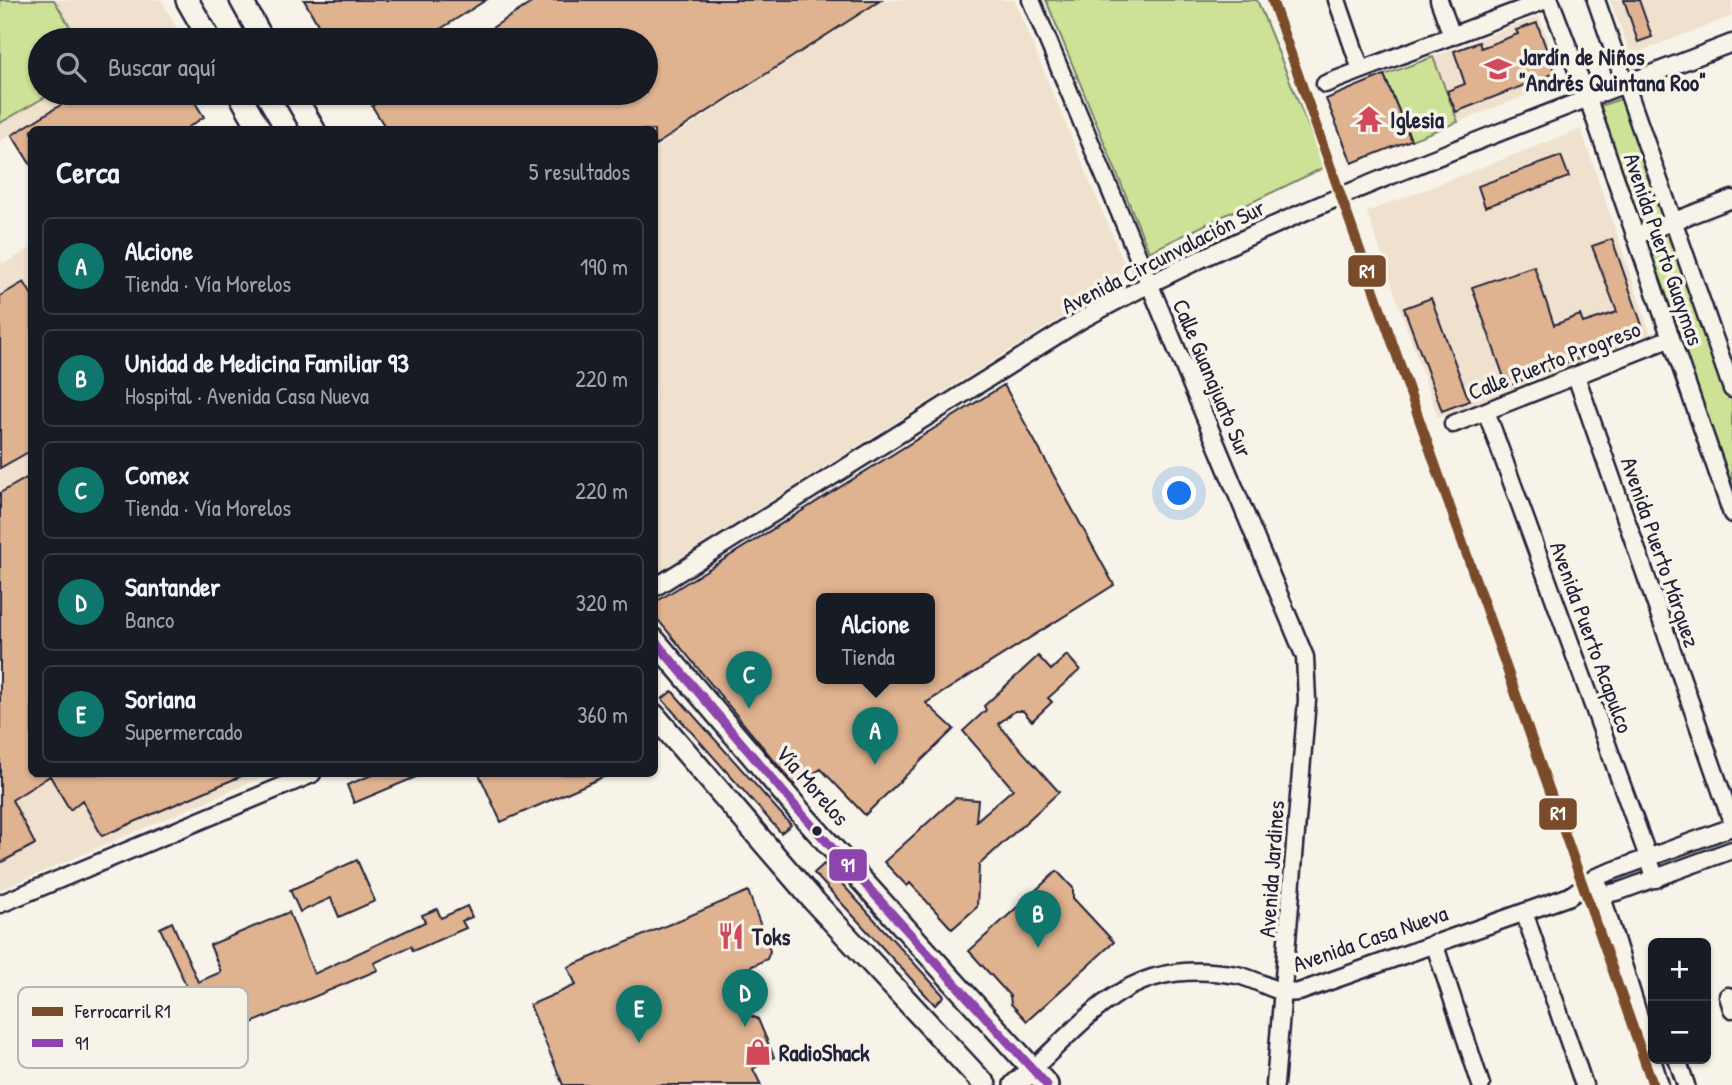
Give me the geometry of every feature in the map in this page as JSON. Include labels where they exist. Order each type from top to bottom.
[{"type":"main road","points":[[187,0],[203,28]]},
{"type":"main road","points":[[241,0],[256,28]]},
{"type":"main road","points":[[246,105],[258,126]]},
{"type":"main road","points":[[300,105],[312,126]]},
{"type":"main road","name":"Vía Morelos","points":[[658,645],[807,820],[1040,1077]]},
{"type":"main road","points":[[658,720],[806,892],[985,1085]]},
{"type":"main road","name":"Avenida Casa Nueva","points":[[1015,1085],[1040,1077]]},
{"type":"street","name":"Calle Guanajuato Sur","points":[[1031,0],[1305,657]]},
{"type":"street","points":[[1337,0],[1362,70]]},
{"type":"street","points":[[1439,0],[1452,36]]},
{"type":"street","points":[[1325,84],[1548,0]]},
{"type":"street","name":"Avenida Puerto Guaymas","points":[[1548,0],[1588,100],[1732,514]]},
{"type":"street","name":"Avenida Puerto Guaymas","points":[[1595,0],[1732,389]]},
{"type":"street","name":"Avenida Circunvalación Sur","points":[[658,585],[1081,320],[1148,284],[1350,192],[1732,43]]},
{"type":"street","points":[[1636,236],[1732,199]]},
{"type":"street","name":"Calle Puerto Progreso","points":[[1453,424],[1671,338]]},
{"type":"street","name":"Avenida Puerto Márquez","points":[[1576,376],[1732,822]]},
{"type":"street","name":"Avenida Puerto Acapulco","points":[[1486,411],[1656,879]]},
{"type":"street","name":"Avenida Jardines","points":[[1275,1085],[1307,700],[1305,657]]},
{"type":"street","points":[[0,904],[306,777]]},
{"type":"street","name":"Avenida Casa Nueva","points":[[1040,1077],[1090,1012],[1127,988],[1164,975],[1212,973],[1249,978],[1284,993],[1314,987],[1570,895],[1596,877],[1732,827]]},
{"type":"street","name":"Avenida Casa Nueva","points":[[1570,895],[1602,897],[1732,850]]},
{"type":"street","points":[[1596,877],[1660,1085]]},
{"type":"street","points":[[1524,912],[1584,1085]]},
{"type":"street","points":[[1434,943],[1481,1085]]},
{"type":"street","points":[[1679,1064],[1686,1085]]},
{"type":"shaded area","points":[[0,0],[161,0],[177,28],[28,28],[28,105],[60,105],[0,141]]},
{"type":"shaded area","points":[[881,0],[1014,0],[1129,275],[658,572],[658,147]]},
{"type":"shaded area","points":[[1610,0],[1732,0],[1732,16],[1631,55]]},
{"type":"shaded area","name":"Jardín de Niños \"Andrés Quintana Roo\"","points":[[1539,16],[1563,81],[1458,122],[1433,57]]},
{"type":"shaded area","points":[[1581,129],[1651,335],[1438,418],[1367,212]]},
{"type":"shaded area","points":[[28,250],[28,777],[263,777],[0,890],[0,260],[3,264]]},
{"type":"green space","points":[[0,0],[54,0],[71,28],[28,28],[28,105],[31,105],[0,123]]},
{"type":"green space","points":[[1046,0],[1257,0],[1325,167],[1149,252]]},
{"type":"green space","points":[[1433,57],[1458,122],[1411,140],[1384,75]]},
{"type":"green space","points":[[1626,97],[1732,397],[1732,497],[1597,107]]},
{"type":"building","points":[[304,0],[486,0],[442,28],[320,28]]},
{"type":"building","points":[[536,0],[881,0],[658,143],[658,126],[384,126],[374,105],[658,105],[658,28],[492,28]]},
{"type":"building","points":[[1624,0],[1639,0],[1652,37],[1638,42]]},
{"type":"building","name":"Jardín de Niños \"Andrés Quintana Roo\"","points":[[1537,23],[1555,73],[1456,112],[1447,91],[1465,84],[1454,51],[1479,42],[1481,48],[1518,34],[1516,30]]},
{"type":"building","name":"Iglesia","points":[[1384,75],[1411,140],[1352,163],[1326,99]]},
{"type":"building","points":[[61,105],[196,105],[204,117],[190,126],[28,126],[28,161],[12,135]]},
{"type":"building","points":[[1561,156],[1569,177],[1485,207],[1478,186]]},
{"type":"building","points":[[1612,239],[1644,331],[1592,347],[1594,353],[1507,386],[1472,287],[1534,266],[1554,325],[1580,315],[1583,323],[1617,312],[1592,246]]},
{"type":"building","points":[[24,282],[28,288],[28,452],[0,468],[0,296]]},
{"type":"building","points":[[1431,298],[1469,401],[1442,411],[1404,308]]},
{"type":"building","points":[[1004,385],[1114,585],[926,703],[954,729],[865,815],[821,769],[794,785],[658,620],[658,601]]},
{"type":"building","points":[[28,477],[28,777],[48,777],[12,800],[35,844],[0,863],[0,493]]},
{"type":"building","points":[[1067,655],[1080,670],[1048,698],[1052,702],[1032,721],[1023,711],[1015,711],[998,724],[1059,792],[979,865],[977,907],[952,929],[910,883],[907,886],[884,862],[955,798],[978,800],[976,821],[1013,789],[963,731],[986,710],[984,706],[1038,656],[1051,670]]},
{"type":"building","points":[[672,691],[791,825],[781,833],[662,699]]},
{"type":"building","points":[[51,777],[239,777],[102,836],[82,800],[70,810]]},
{"type":"building","points":[[367,777],[416,777],[354,803],[347,785]]},
{"type":"building","points":[[480,777],[603,777],[501,822]]},
{"type":"building","points":[[357,860],[375,901],[339,917],[331,898],[300,912],[290,890]]},
{"type":"building","points":[[824,864],[944,996],[935,1005],[814,873]]},
{"type":"building","points":[[1057,871],[1073,888],[1073,898],[1114,942],[1027,1021],[1011,1004],[1010,996],[969,951]]},
{"type":"building","points":[[748,891],[770,951],[767,959],[727,978],[739,1010],[758,1019],[774,1057],[753,1069],[761,1085],[563,1085],[530,1005],[576,985],[568,967]]},
{"type":"building","points":[[467,906],[472,917],[462,921],[466,928],[413,951],[411,946],[374,963],[378,970],[248,1024],[248,987],[187,987],[160,928],[172,922],[198,982],[221,972],[210,945],[289,912],[314,974],[425,922],[422,915],[437,909],[441,918]]},
{"type":"rail line","name":"R1","points":[[1272,0],[1653,1085]]},
{"type":"transit line","name":"91","points":[[658,645],[807,820],[1047,1085]]},
{"type":"place","name":"Jardín de Niños \"Andrés Quintana Roo\"","points":[[1498,69]]},
{"type":"place","name":"Iglesia","points":[[1369,119]]},
{"type":"place","name":"Comex","points":[[749,709]]},
{"type":"place","name":"Alcione","points":[[875,765]]},
{"type":"place","name":"Toks","points":[[731,936]]},
{"type":"place","name":"Unidad de Medicina Familiar 93","points":[[1038,948]]},
{"type":"place","name":"Santander","points":[[745,1027]]},
{"type":"place","name":"Soriana","points":[[639,1043]]},
{"type":"place","name":"RadioShack","points":[[758,1052]]}]
